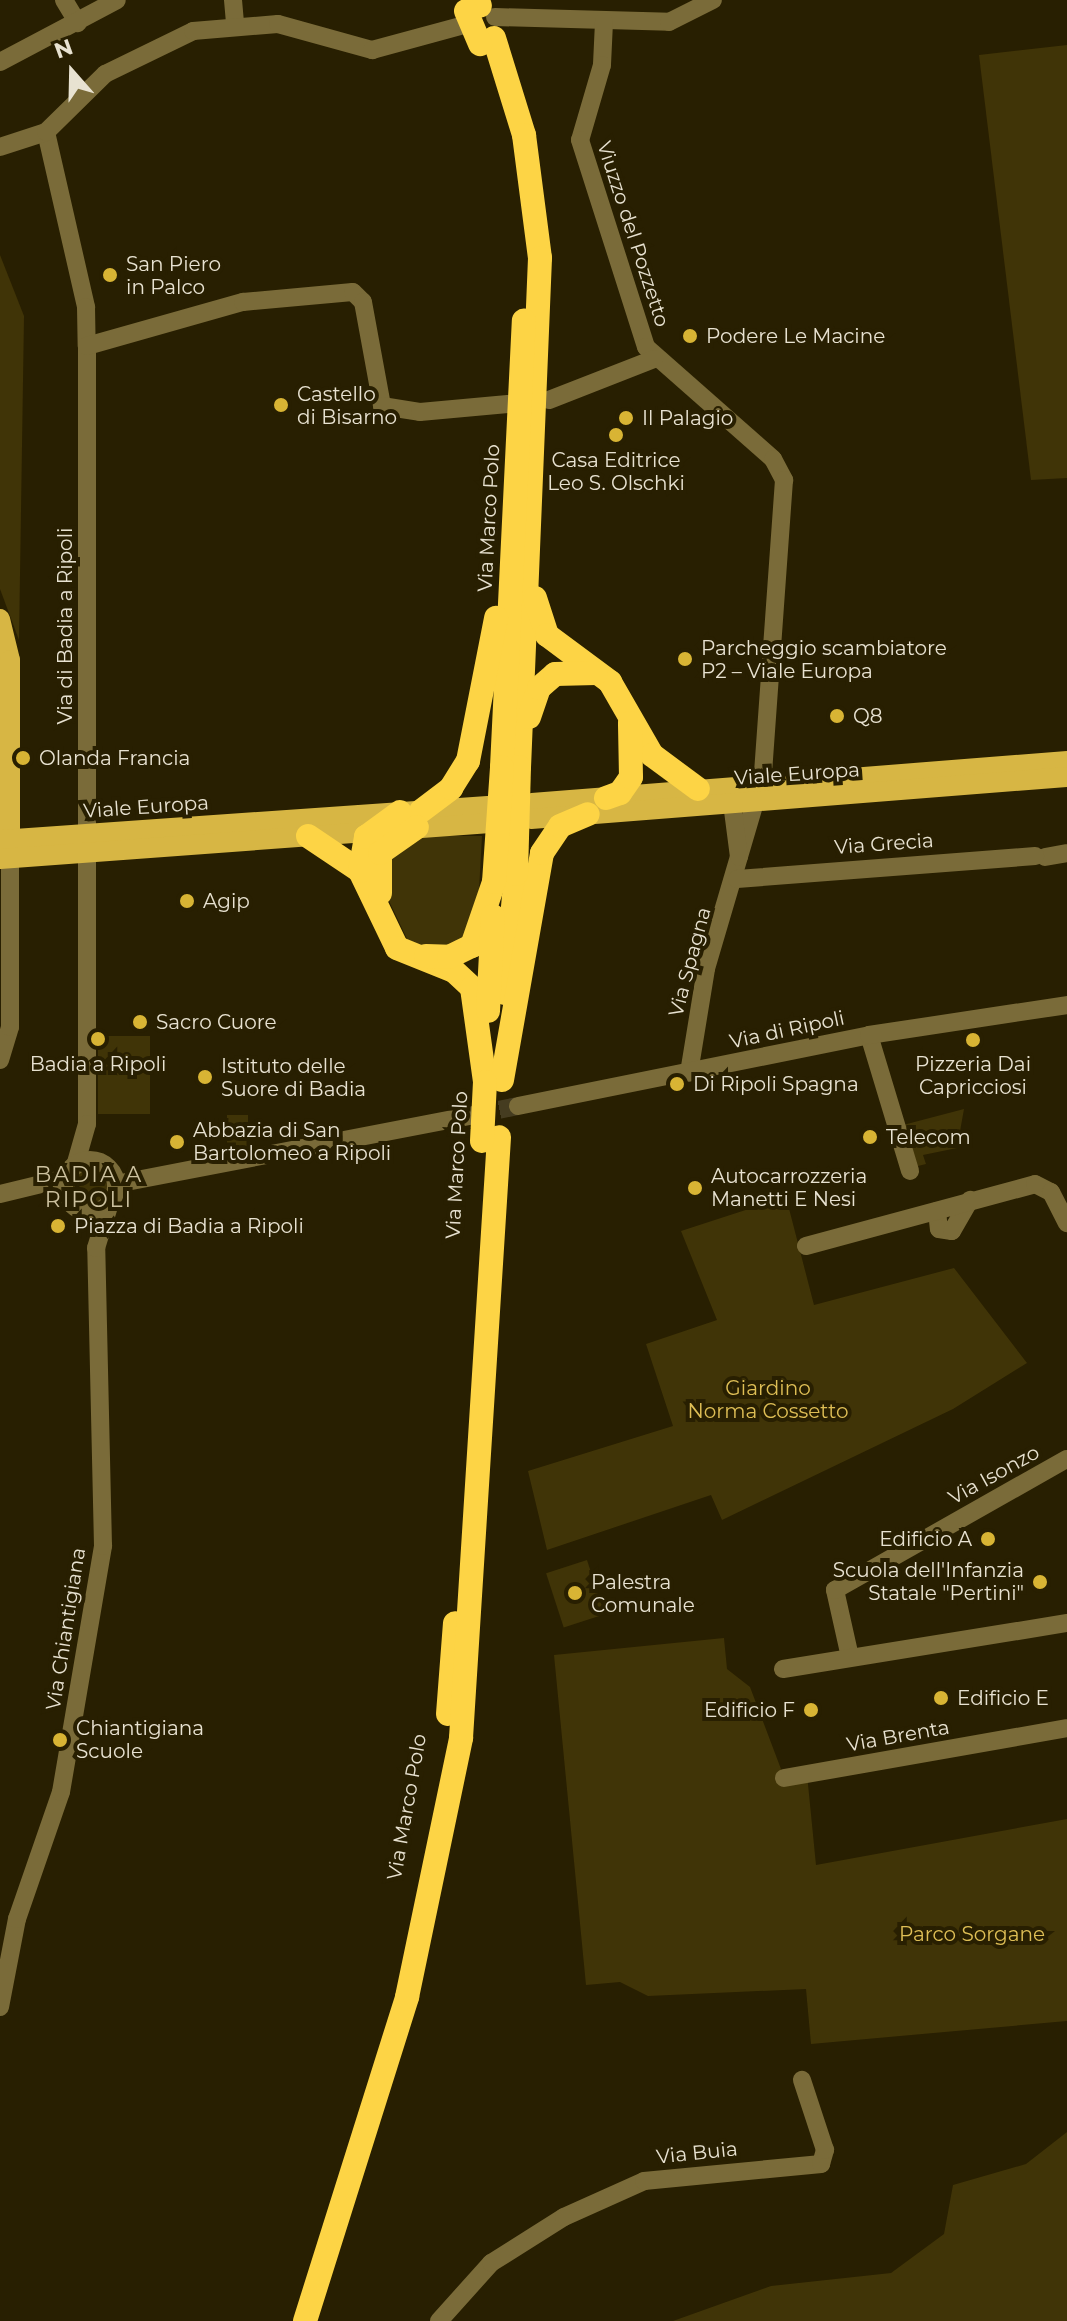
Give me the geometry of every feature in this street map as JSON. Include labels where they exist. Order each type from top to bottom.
[{"type":"highway","name":"Via Marco Polo","points":[[288,2321],[392,1987],[444,1742],[494,1081],[520,540],[539,236],[524,135],[477,18]]},
{"type":"highway","points":[[520,540],[541,626],[602,675],[661,766],[698,789]]},
{"type":"highway","points":[[505,878],[472,946],[440,958],[414,951],[392,922],[375,874],[383,849],[412,816],[451,788],[468,761],[520,540]]},
{"type":"highway","points":[[510,767],[544,683],[567,669],[602,675]]},
{"type":"highway","points":[[606,798],[620,793],[631,777],[630,720]]},
{"type":"highway","points":[[494,1081],[542,853],[560,826],[588,814]]},
{"type":"highway","points":[[412,816],[373,830],[361,848],[360,871],[397,948],[454,971],[472,988],[494,1081]]},
{"type":"highway","points":[[308,836],[360,871]]},
{"type":"highway","name":"Via Marco Polo","points":[[305,2321],[407,1997],[461,1738],[490,1139]]},
{"type":"main road","points":[[0,619],[10,660],[5,850]]},
{"type":"main road","name":"Viale Europa","points":[[1067,761],[759,793],[727,803],[588,814],[532,811],[606,798],[698,789],[759,793],[1067,777]]},
{"type":"main road","name":"Viale Europa","points":[[5,850],[412,816],[487,814]]},
{"type":"main road","name":"Viale Europa","points":[[88,844],[308,836],[373,830]]},
{"type":"street","points":[[64,0],[78,23]]},
{"type":"street","points":[[0,62],[117,0]]},
{"type":"street","points":[[233,0],[235,24]]},
{"type":"street","points":[[0,147],[46,132],[131,58],[193,31],[235,24],[284,25],[368,50],[477,18],[669,22],[713,0]]},
{"type":"street","name":"Viuzzo del Pozzetto","points":[[604,22],[602,65],[580,140],[654,359],[718,405],[773,459],[784,480],[775,682],[759,793]]},
{"type":"street","name":"Via di Badia a Ripoli","points":[[46,132],[86,307],[87,346],[87,1124],[70,1172]]},
{"type":"street","points":[[87,346],[243,302],[353,292],[363,302],[382,406],[420,412],[508,404]]},
{"type":"street","points":[[549,400],[654,359]]},
{"type":"street","name":"Via Spagna","points":[[689,1073],[706,969],[738,872],[759,793]]},
{"type":"street","name":"Via Spagna","points":[[727,803],[738,872]]},
{"type":"street","points":[[2,1054],[5,850]]},
{"type":"street","name":"Via Grecia","points":[[738,872],[1067,853]]},
{"type":"street","name":"Via di Ripoli","points":[[518,1106],[869,1035],[1067,1005]]},
{"type":"street","points":[[869,1035],[910,1171]]},
{"type":"street","points":[[116,1184],[473,1115]]},
{"type":"street","name":"Via di Badia a Ripoli","points":[[87,1124],[105,1166]]},
{"type":"street","points":[[0,1194],[36,1190],[70,1172],[105,1166],[116,1184],[110,1203],[92,1212],[36,1190]]},
{"type":"street","points":[[70,1172],[74,1206]]},
{"type":"street","points":[[806,1246],[1040,1184],[1067,1223]]},
{"type":"street","name":"Via Chiantigiana","points":[[0,2007],[17,1919],[61,1792],[103,1546],[96,1248],[110,1203]]},
{"type":"street","name":"Via Chiantigiana","points":[[74,1206],[96,1248]]},
{"type":"street","name":"Via Isonzo","points":[[850,1657],[835,1590],[1067,1459]]},
{"type":"street","points":[[783,1669],[1067,1623]]},
{"type":"street","name":"Via Brenta","points":[[784,1778],[1067,1728]]},
{"type":"street","name":"Via Buia","points":[[439,2321],[491,2263],[564,2217],[644,2181],[821,2164],[825,2150],[802,2080]]},
{"type":"green space","points":[[1067,45],[1067,478],[1031,480],[979,55]]},
{"type":"green space","points":[[0,255],[24,316],[19,640],[0,589]]},
{"type":"green space","points":[[427,836],[482,836],[477,927],[445,953],[409,943],[381,884],[385,859],[404,842]]},
{"type":"green space","points":[[98,1036],[150,1036],[150,1114],[98,1114]]},
{"type":"green space","points":[[964,1109],[957,1148],[923,1155],[926,1164],[914,1167],[903,1125]]},
{"type":"green space","points":[[227,1115],[248,1115],[248,1153],[227,1153]]},
{"type":"green space","points":[[90,1169],[102,1174],[107,1186],[102,1198],[90,1203],[78,1198],[73,1186],[78,1174]]},
{"type":"green space","name":"Giardino Norma Cossetto","points":[[786,1197],[814,1305],[954,1268],[1027,1363],[953,1409],[722,1520],[711,1495],[547,1550],[528,1471],[673,1426],[646,1344],[717,1320],[681,1231]]},
{"type":"green space","name":"Palestra Comunale","points":[[587,1560],[605,1614],[564,1627],[546,1573]]},
{"type":"green space","name":"Parco Sorgane","points":[[724,1638],[727,1669],[750,1687],[784,1777],[807,1774],[816,1865],[1067,1819],[1067,2021],[811,2044],[806,1989],[648,1996],[620,1982],[586,1985],[554,1655]]},
{"type":"green space","points":[[1067,2132],[1067,2321],[673,2321],[771,2286],[891,2273],[944,2234],[953,2185],[1026,2164]]},
{"type":"tunnel","points":[[473,1115],[518,1106]]},
{"type":"place","name":"San Piero in Palco","points":[[110,275]]},
{"type":"place","name":"Podere Le Macine","points":[[690,336]]},
{"type":"place","name":"Castello di Bisarno","points":[[281,405]]},
{"type":"place","name":"Il Palagio","points":[[626,418]]},
{"type":"place","name":"Casa Editrice Leo S. Olschki","points":[[616,435]]},
{"type":"place","name":"Parcheggio scambiatore P2 – Viale Europa","points":[[685,659]]},
{"type":"place","name":"Q8","points":[[837,716]]},
{"type":"place","name":"Olanda Francia","points":[[23,758]]},
{"type":"place","name":"Agip","points":[[187,901]]},
{"type":"place","name":"Sacro Cuore","points":[[140,1022]]},
{"type":"place","name":"Badia a Ripoli","points":[[98,1039]]},
{"type":"place","name":"Pizzeria Dai Capricciosi","points":[[973,1040]]},
{"type":"place","name":"Istituto delle Suore di Badia","points":[[205,1077]]},
{"type":"place","name":"Di Ripoli Spagna","points":[[677,1084]]},
{"type":"place","name":"Telecom","points":[[870,1137]]},
{"type":"place","name":"Abbazia di San Bartolomeo a Ripoli","points":[[177,1142]]},
{"type":"place","name":"Autocarrozzeria Manetti E Nesi","points":[[695,1188]]},
{"type":"place","name":"Piazza di Badia a Ripoli","points":[[58,1226]]},
{"type":"place","name":"Edificio A","points":[[988,1539]]},
{"type":"place","name":"Scuola dell'Infanzia Statale \"Pertini\"","points":[[1040,1582]]},
{"type":"place","name":"Palestra Comunale","points":[[575,1593]]},
{"type":"place","name":"Edificio E","points":[[941,1698]]},
{"type":"place","name":"Edificio F","points":[[811,1710]]},
{"type":"place","name":"Chiantigiana Scuole","points":[[60,1740]]},
{"type":"district","name":"BADIA A RIPOLI","points":[[89,1186]]}]
